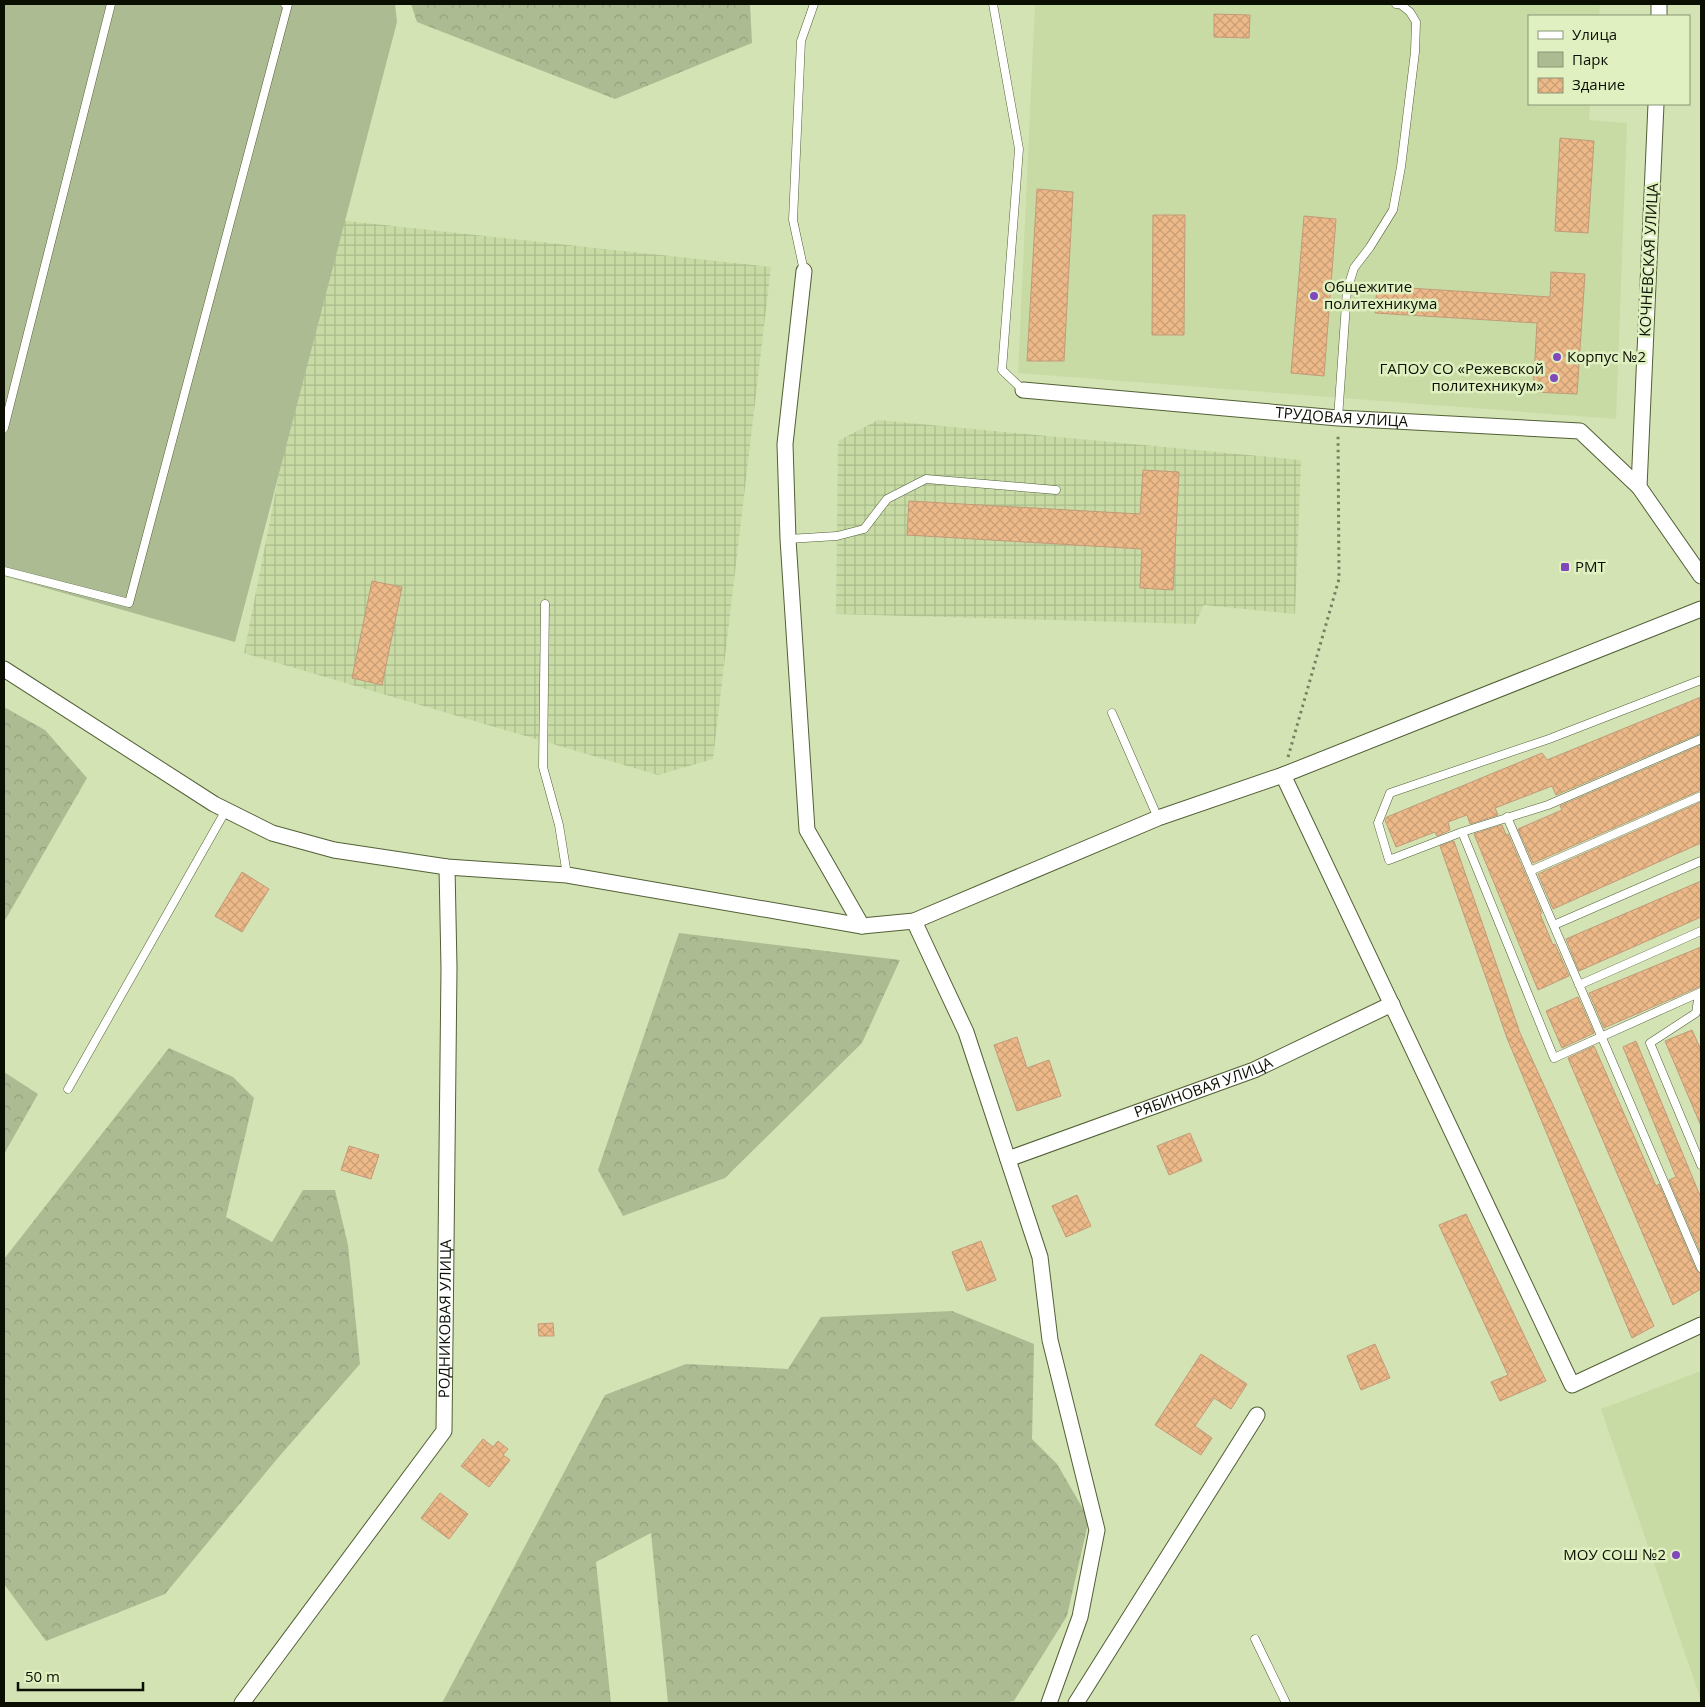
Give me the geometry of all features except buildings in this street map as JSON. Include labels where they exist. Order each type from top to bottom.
[{"type":"street","name":"КОЧНЕВСКАЯ УЛИЦА","points":[[1638,487],[1656,105]]},
{"type":"street","points":[[804,271],[786,444],[788,539],[807,830],[862,926]]},
{"type":"street","name":"ТРУДОВАЯ УЛИЦА","points":[[1023,390],[1338,418],[1580,431],[1638,487]]},
{"type":"street","points":[[1638,487],[1701,576]]},
{"type":"street","points":[[4,669],[214,804],[272,833],[334,850],[447,867],[567,875],[862,926],[914,921],[1158,818],[1283,775],[1701,609]]},
{"type":"street","points":[[1283,775],[1572,1384],[1701,1325]]},
{"type":"street","name":"РОДНИКОВАЯ УЛИЦА","points":[[242,1703],[444,1431],[449,968],[447,867]]},
{"type":"street","points":[[914,921],[966,1032],[1040,1257],[1050,1340],[1097,1530],[1080,1618],[1049,1703]]},
{"type":"street","name":"РЯБИНОВАЯ УЛИЦА","points":[[1008,1159],[1254,1070],[1392,1004]]},
{"type":"street","points":[[1076,1703],[1257,1415]]},
{"type":"lane","points":[[4,428],[111,4]]},
{"type":"lane","points":[[4,571],[129,603],[283,24],[288,4],[285,4]]},
{"type":"lane","points":[[804,271],[794,220],[795,180],[801,41],[814,4]]},
{"type":"lane","points":[[993,4],[1019,149],[1002,370],[1023,390]]},
{"type":"lane","points":[[1338,418],[1347,290],[1354,268],[1370,247],[1393,210],[1401,167],[1415,52],[1416,22],[1410,12],[1400,4],[1396,4]]},
{"type":"lane","points":[[788,539],[837,536],[864,529],[887,500],[926,479],[1056,490]]},
{"type":"lane","points":[[545,604],[543,766],[559,826],[567,875]]},
{"type":"lane","points":[[1701,680],[1549,739],[1390,793],[1378,823],[1389,860],[1462,832],[1548,805],[1701,739]]},
{"type":"lane","points":[[1112,713],[1158,818]]},
{"type":"lane","points":[[1530,870],[1701,796]]},
{"type":"lane","points":[[68,1088],[226,810]]},
{"type":"lane","points":[[1508,817],[1701,1268]]},
{"type":"lane","points":[[1462,832],[1554,1058],[1700,993]]},
{"type":"lane","points":[[1554,925],[1701,861]]},
{"type":"lane","points":[[1579,985],[1701,931]]},
{"type":"lane","points":[[1700,993],[1696,1013],[1650,1043],[1701,1165]]},
{"type":"lane","points":[[1254,1639],[1286,1703]]},
{"type":"path","points":[[1283,775],[1339,579],[1338,418]]},
{"type":"shaded area","points":[[1035,4],[1600,4],[1599,15],[1528,15],[1528,105],[1590,105],[1589,120],[1627,123],[1616,419],[1018,373]]},
{"type":"shaded area","points":[[329,219],[771,267],[713,759],[658,775],[244,653]]},
{"type":"shaded area","points":[[878,420],[1301,460],[1295,614],[1204,605],[1195,624],[836,614],[838,441]]},
{"type":"shaded area","name":"МОУ СОШ №2","points":[[1701,1371],[1701,1700],[1601,1409]]},
{"type":"green space","points":[[4,4],[395,4],[397,22],[235,642],[4,576]]},
{"type":"green space","points":[[411,4],[750,4],[752,43],[615,99],[417,22]]},
{"type":"green space","points":[[4,707],[45,730],[87,778],[4,922]]},
{"type":"green space","points":[[679,933],[900,960],[862,1043],[725,1178],[623,1216],[598,1170]]},
{"type":"green space","points":[[169,1048],[233,1077],[254,1098],[226,1217],[272,1242],[303,1190],[335,1190],[348,1245],[360,1364],[277,1459],[165,1594],[46,1641],[4,1584],[4,1259]]},
{"type":"green space","points":[[4,1072],[38,1094],[4,1154]]},
{"type":"green space","points":[[952,1311],[1034,1344],[1032,1439],[1057,1464],[1089,1519],[1067,1616],[1014,1701],[1002,1703],[668,1703],[651,1533],[596,1562],[611,1703],[442,1703],[605,1395],[686,1364],[788,1369],[821,1317]]},
{"type":"place","name":"Общежитие политехникума","points":[[1314,296]]},
{"type":"place","name":"Корпус №2","points":[[1557,357]]},
{"type":"place","name":"ГАПОУ СО «Режевской политехникум»","points":[[1554,378]]},
{"type":"place","name":"РМТ","points":[[1565,567]]},
{"type":"place","name":"МОУ СОШ №2","points":[[1676,1555]]}]
